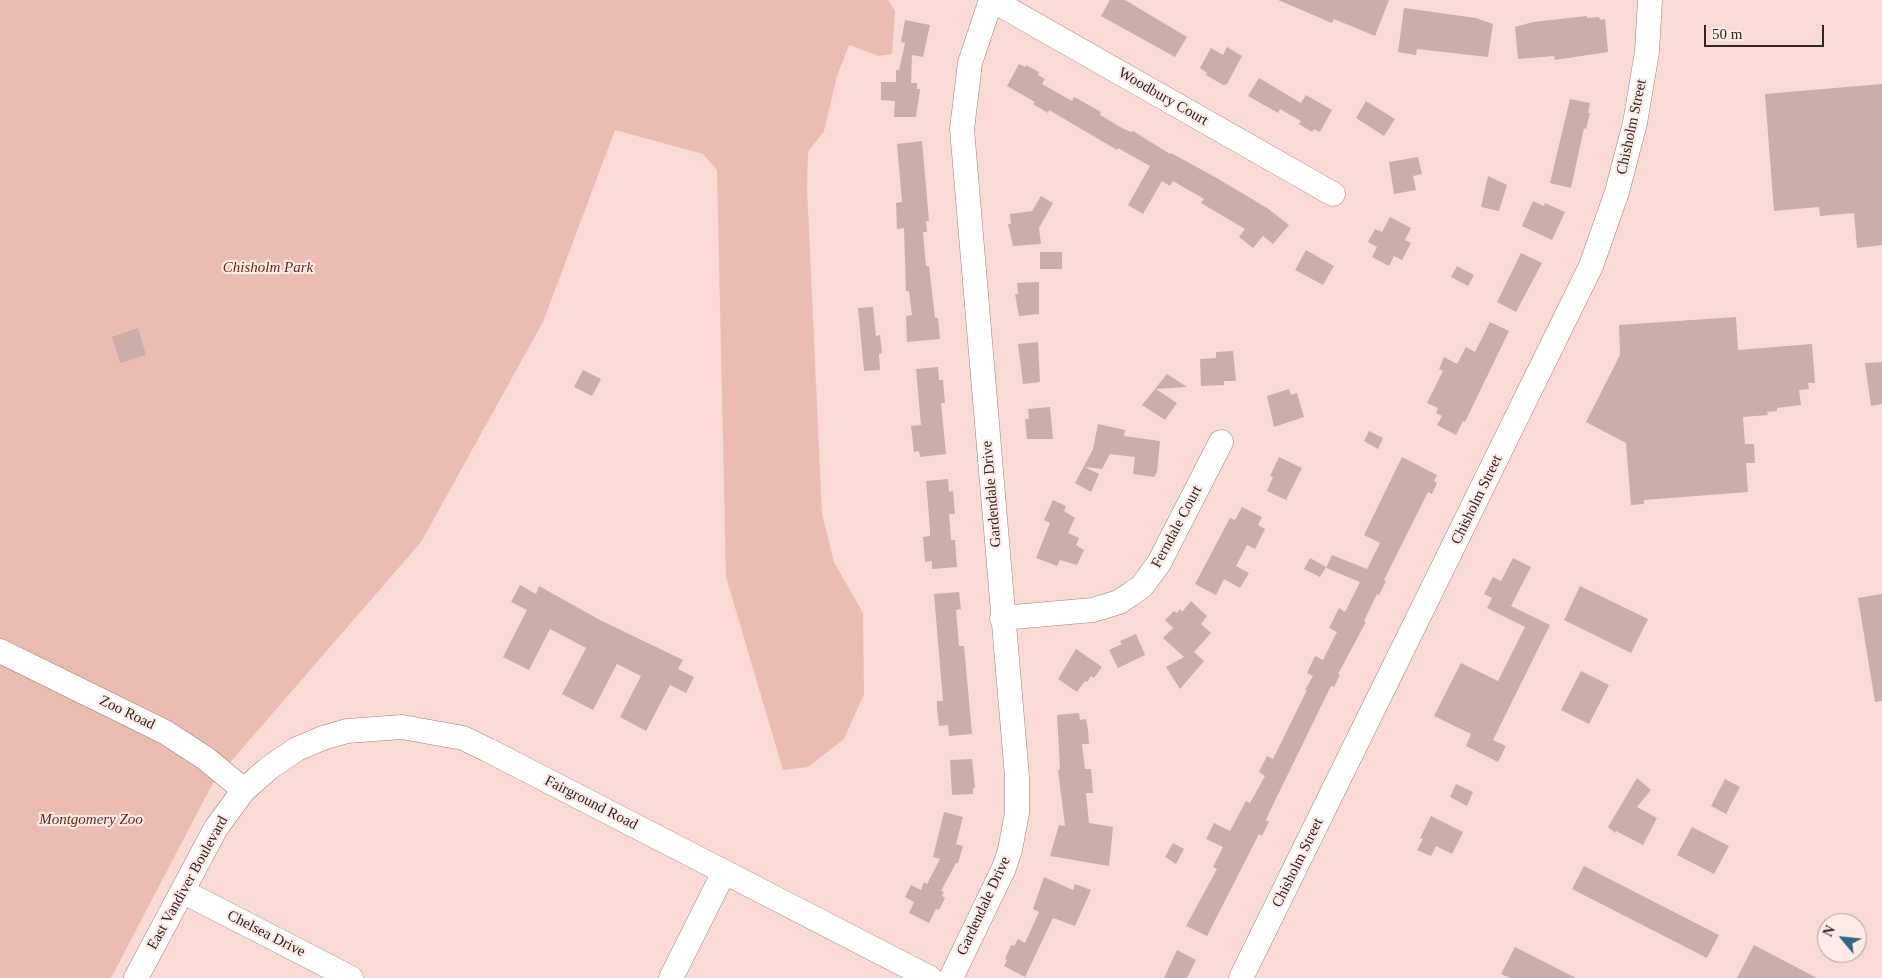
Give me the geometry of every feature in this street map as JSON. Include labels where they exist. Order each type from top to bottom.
[{"type":"street","name":"Woodbury Court","points":[[992,0],[1334,194]]},
{"type":"street","name":"Gardendale Drive","points":[[950,978],[997,885],[1010,850],[1014,831],[1016,777],[962,130],[970,63],[992,0]]},
{"type":"street","name":"Chisholm Street","points":[[1240,978],[1591,266],[1617,192],[1636,123],[1646,52],[1650,0]]},
{"type":"street","name":"Ferndale Court","points":[[1002,618],[1093,610],[1119,602],[1142,586],[1159,563],[1221,442]]},
{"type":"street","name":"Zoo Road","points":[[0,651],[165,732],[205,758],[244,790]]},
{"type":"street","name":"Fairground Road","points":[[244,790],[269,768],[297,749],[323,738],[347,731],[377,727],[402,727],[433,731],[463,738],[930,978]]},
{"type":"street","name":"East Vandiver Boulevard","points":[[136,978],[216,828],[244,790]]},
{"type":"street","points":[[671,978],[724,872]]},
{"type":"street","name":"Chelsea Drive","points":[[182,891],[351,978]]},
{"type":"green space","name":"Chisholm Park","points":[[0,0],[888,0],[895,11],[892,54],[879,56],[849,45],[837,76],[824,131],[808,152],[807,188],[822,514],[834,562],[863,613],[864,694],[844,739],[808,767],[783,770],[726,577],[717,170],[703,154],[615,130],[543,322],[421,542],[214,781],[111,978],[0,978]]},
{"type":"building","points":[[1110,0],[1125,0],[1187,37],[1175,57],[1101,16]]},
{"type":"building","points":[[1278,0],[1389,0],[1375,36],[1334,19],[1332,23]]},
{"type":"building","points":[[1404,8],[1476,18],[1493,24],[1488,57],[1417,49],[1416,55],[1398,52]]},
{"type":"building","points":[[1587,16],[1587,18],[1599,17],[1600,20],[1605,19],[1608,52],[1555,60],[1554,56],[1518,59],[1515,27],[1533,22]]},
{"type":"building","points":[[905,20],[930,25],[923,57],[912,55],[911,83],[917,83],[917,89],[920,89],[916,117],[894,117],[895,101],[881,100],[881,82],[896,82],[896,70],[899,70],[905,43],[901,42]]},
{"type":"building","points":[[1227,47],[1242,56],[1227,84],[1223,85],[1206,75],[1207,73],[1200,68],[1211,48],[1223,55]]},
{"type":"building","points":[[1019,64],[1025,67],[1026,65],[1039,72],[1038,75],[1045,79],[1042,84],[1072,101],[1074,97],[1080,100],[1101,112],[1100,115],[1122,128],[1133,131],[1170,154],[1215,177],[1267,208],[1289,225],[1273,244],[1263,236],[1253,248],[1239,237],[1245,229],[1201,203],[1204,199],[1173,181],[1170,186],[1162,181],[1143,214],[1128,205],[1150,166],[1118,148],[1117,150],[1049,110],[1048,113],[1033,104],[1035,102],[1007,86]]},
{"type":"building","points":[[1259,78],[1301,103],[1306,95],[1332,110],[1320,132],[1314,129],[1312,132],[1299,124],[1301,121],[1280,109],[1278,113],[1248,96]]},
{"type":"building","points":[[1882,84],[1882,245],[1857,248],[1854,213],[1820,216],[1819,207],[1774,211],[1765,94]]},
{"type":"building","points":[[1570,99],[1590,103],[1588,113],[1590,113],[1586,129],[1584,128],[1571,188],[1550,183]]},
{"type":"building","points":[[1366,101],[1395,119],[1384,136],[1356,118]]},
{"type":"building","points":[[922,141],[929,221],[926,221],[927,232],[923,232],[926,266],[929,266],[935,318],[938,318],[940,339],[907,342],[906,316],[912,315],[909,291],[906,291],[904,228],[897,229],[896,203],[902,202],[897,144]]},
{"type":"building","points":[[1418,157],[1422,174],[1413,176],[1416,190],[1394,194],[1389,162]]},
{"type":"building","points":[[1488,176],[1507,185],[1499,211],[1481,207]]},
{"type":"building","points":[[1041,196],[1053,203],[1039,228],[1041,244],[1013,246],[1008,224],[1011,224],[1010,214],[1032,211]]},
{"type":"building","points":[[1533,201],[1544,206],[1545,203],[1565,212],[1552,240],[1522,226]]},
{"type":"building","points":[[1390,217],[1411,228],[1405,240],[1411,243],[1402,260],[1394,256],[1389,266],[1372,257],[1377,247],[1368,242],[1375,229],[1382,232]]},
{"type":"building","points":[[1306,250],[1334,266],[1323,285],[1295,270]]},
{"type":"building","points":[[1040,252],[1062,252],[1062,269],[1040,269]]},
{"type":"building","points":[[1521,253],[1542,263],[1516,312],[1497,302]]},
{"type":"building","points":[[1457,266],[1474,275],[1468,286],[1451,277]]},
{"type":"building","points":[[1039,282],[1039,314],[1019,316],[1015,294],[1018,294],[1017,283]]},
{"type":"building","points":[[873,307],[876,336],[880,335],[882,353],[879,354],[880,370],[864,371],[858,308]]},
{"type":"building","points":[[1736,317],[1738,350],[1812,344],[1815,383],[1808,383],[1809,389],[1799,390],[1801,405],[1777,408],[1777,411],[1767,412],[1768,415],[1743,417],[1745,444],[1754,444],[1755,463],[1746,463],[1748,492],[1644,500],[1644,504],[1631,505],[1626,443],[1586,422],[1620,355],[1619,325]]},
{"type":"building","points":[[1490,322],[1509,331],[1465,422],[1463,421],[1456,435],[1437,425],[1442,416],[1436,413],[1438,408],[1427,403],[1443,371],[1439,369],[1444,357],[1457,364],[1466,347],[1475,352]]},
{"type":"building","points":[[138,328],[146,355],[120,363],[112,337]]},
{"type":"building","points":[[1038,342],[1040,382],[1023,384],[1018,344]]},
{"type":"building","points":[[1233,351],[1236,381],[1224,381],[1224,385],[1201,386],[1200,359],[1216,358],[1216,352]]},
{"type":"building","points":[[1882,362],[1882,404],[1871,406],[1865,363]]},
{"type":"building","points":[[938,367],[939,380],[943,380],[945,403],[941,403],[946,454],[920,457],[919,451],[914,452],[911,426],[921,425],[916,369]]},
{"type":"building","points":[[583,370],[601,379],[592,396],[574,387]]},
{"type":"building","points":[[1167,374],[1187,387],[1156,389],[1177,403],[1165,420],[1142,405]]},
{"type":"building","points":[[1289,389],[1291,395],[1297,393],[1304,417],[1274,427],[1267,396]]},
{"type":"building","points":[[1050,407],[1053,439],[1027,439],[1025,419],[1029,419],[1028,409]]},
{"type":"building","points":[[1098,424],[1125,430],[1124,436],[1160,441],[1157,472],[1154,477],[1133,474],[1135,457],[1110,454],[1102,469],[1085,467],[1099,474],[1091,492],[1075,483],[1093,449]]},
{"type":"building","points":[[1369,431],[1383,438],[1378,449],[1364,441]]},
{"type":"building","points":[[1279,457],[1302,468],[1286,500],[1267,491],[1273,477],[1270,476]]},
{"type":"building","points":[[1402,457],[1437,475],[1434,481],[1437,483],[1432,494],[1428,492],[1384,580],[1386,581],[1379,595],[1377,594],[1364,621],[1366,622],[1338,674],[1340,675],[1334,687],[1331,686],[1269,813],[1266,820],[1269,822],[1262,836],[1259,834],[1207,936],[1186,926],[1217,869],[1213,867],[1223,847],[1206,839],[1214,823],[1230,831],[1246,801],[1250,803],[1265,776],[1259,772],[1267,756],[1273,759],[1307,690],[1305,690],[1313,676],[1307,673],[1315,656],[1323,660],[1337,632],[1329,628],[1339,608],[1345,612],[1360,582],[1326,568],[1332,555],[1367,569],[1380,543],[1364,535]]},
{"type":"building","points":[[948,479],[949,492],[953,491],[955,514],[949,514],[951,540],[955,540],[957,567],[932,569],[932,561],[925,562],[923,537],[930,536],[926,481]]},
{"type":"building","points":[[1053,500],[1066,506],[1064,511],[1075,518],[1068,533],[1079,538],[1076,545],[1084,550],[1077,565],[1060,560],[1057,566],[1036,558],[1050,523],[1044,520]]},
{"type":"building","points":[[1242,507],[1262,517],[1258,525],[1265,529],[1255,549],[1247,545],[1236,566],[1249,573],[1240,588],[1224,579],[1216,595],[1195,584],[1230,518],[1235,520]]},
{"type":"building","points":[[1310,558],[1326,567],[1320,577],[1304,569]]},
{"type":"building","points":[[1513,558],[1531,567],[1511,606],[1550,625],[1493,740],[1506,746],[1498,762],[1466,746],[1471,734],[1434,716],[1461,663],[1498,681],[1525,627],[1487,608],[1492,598],[1484,594],[1493,577],[1501,581]]},
{"type":"building","points":[[520,585],[536,594],[539,586],[600,620],[683,660],[678,669],[694,677],[686,693],[670,685],[646,731],[620,717],[641,676],[617,664],[593,710],[562,694],[586,648],[550,629],[529,670],[503,657],[527,610],[511,602]]},
{"type":"building","points":[[1580,586],[1648,619],[1631,653],[1564,620]]},
{"type":"building","points":[[959,592],[961,609],[956,610],[959,646],[964,646],[972,734],[949,736],[948,725],[939,726],[937,708],[937,701],[943,701],[934,594]]},
{"type":"building","points":[[1882,594],[1882,701],[1875,702],[1858,598]]},
{"type":"building","points":[[1191,601],[1207,616],[1201,624],[1211,633],[1194,652],[1204,661],[1180,689],[1166,667],[1184,657],[1163,638],[1173,628],[1165,620],[1174,611],[1177,613],[1180,609],[1182,612]]},
{"type":"building","points":[[1136,634],[1145,655],[1118,668],[1109,650],[1122,644],[1120,641]]},
{"type":"building","points":[[1076,649],[1102,667],[1094,678],[1091,676],[1087,682],[1085,681],[1077,692],[1058,679]]},
{"type":"building","points":[[1581,671],[1609,685],[1589,724],[1561,710]]},
{"type":"building","points":[[1079,713],[1080,720],[1086,719],[1088,729],[1089,744],[1082,744],[1085,769],[1091,769],[1093,793],[1086,793],[1089,823],[1113,827],[1109,866],[1050,856],[1059,825],[1065,826],[1058,770],[1060,769],[1057,715]]},
{"type":"building","points":[[972,759],[975,788],[973,788],[973,794],[952,795],[950,760]]},
{"type":"building","points":[[1637,778],[1651,790],[1637,807],[1657,818],[1643,845],[1616,831],[1615,833],[1608,827]]},
{"type":"building","points":[[1725,779],[1740,787],[1726,814],[1711,806]]},
{"type":"building","points":[[1456,784],[1473,792],[1467,806],[1450,797]]},
{"type":"building","points":[[944,812],[963,817],[956,844],[963,846],[958,863],[956,863],[941,891],[944,892],[942,896],[945,898],[939,910],[936,909],[929,923],[909,913],[914,902],[905,897],[911,885],[921,890],[924,882],[927,884],[940,859],[933,857]]},
{"type":"building","points":[[1431,816],[1463,832],[1452,854],[1436,846],[1431,856],[1417,850],[1423,839],[1420,838]]},
{"type":"building","points":[[1692,827],[1729,846],[1714,874],[1677,855]]},
{"type":"building","points":[[1173,843],[1184,849],[1176,864],[1165,857]]},
{"type":"building","points":[[1584,866],[1719,935],[1707,958],[1572,889]]},
{"type":"building","points":[[1044,877],[1073,890],[1075,884],[1091,890],[1075,926],[1053,918],[1025,977],[1004,966],[1007,960],[1005,959],[1011,945],[1014,946],[1018,939],[1025,943],[1039,912],[1033,909]]},
{"type":"building","points":[[1754,945],[1817,978],[1737,978]]},
{"type":"building","points":[[1515,947],[1576,978],[1510,978],[1501,974]]},
{"type":"building","points":[[1177,950],[1196,960],[1187,978],[1164,978]]},
{"type":"park label","name":"Montgomery Zoo","points":[[91,820]]}]
